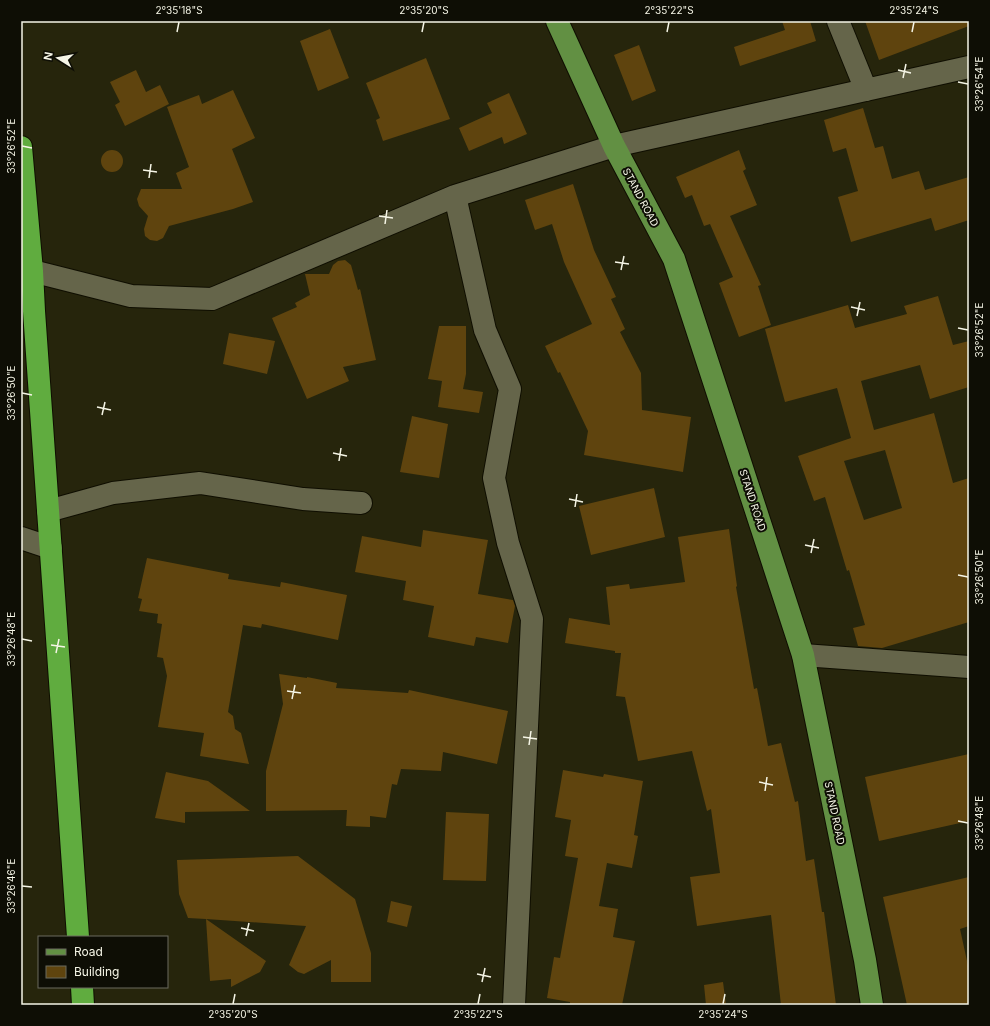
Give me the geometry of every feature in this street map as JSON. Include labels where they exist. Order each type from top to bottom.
[{"type":"highway","points":[[21,147],[32,271],[27,308],[48,511],[78,936]]},
{"type":"highway","points":[[82,988],[83,1005]]},
{"type":"main road","name":"STAND ROAD","points":[[557,21],[614,146],[674,259],[803,654],[864,953],[872,1005]]},
{"type":"street","points":[[838,21],[866,90]]},
{"type":"street","points":[[32,271],[131,296],[212,298],[455,196],[614,146],[866,90],[968,72]]},
{"type":"street","points":[[455,196],[485,330],[510,389],[494,478],[508,543],[532,619],[514,1005]]},
{"type":"street","points":[[48,511],[113,493],[200,483],[303,499],[361,503]]},
{"type":"street","points":[[21,538],[51,548]]},
{"type":"street","points":[[803,654],[969,667]]},
{"type":"building","points":[[782,21],[810,21],[816,41],[740,66],[734,47],[785,30]]},
{"type":"building","points":[[865,21],[969,21],[969,26],[879,60]]},
{"type":"building","points":[[330,29],[349,78],[318,91],[300,41]]},
{"type":"building","points":[[639,45],[656,91],[632,101],[614,55]]},
{"type":"building","points":[[426,58],[450,119],[383,141],[376,120],[380,118],[366,83]]},
{"type":"building","points":[[136,70],[146,92],[160,85],[169,104],[125,126],[115,105],[120,102],[110,82]]},
{"type":"building","points":[[233,90],[255,138],[232,149],[253,202],[233,209],[169,226],[163,238],[157,241],[150,240],[145,236],[144,229],[148,216],[139,206],[137,199],[141,189],[182,189],[176,173],[189,167],[167,107],[199,95],[202,104]]},
{"type":"building","points":[[509,93],[527,134],[504,144],[502,137],[469,151],[459,128],[492,113],[487,103]]},
{"type":"building","points":[[863,108],[875,148],[883,146],[892,179],[919,171],[925,190],[969,177],[969,220],[935,231],[931,218],[851,242],[838,197],[858,191],[846,148],[833,152],[824,120]]},
{"type":"building","points":[[112,150],[120,153],[123,161],[120,169],[112,172],[104,169],[101,161],[104,153]]},
{"type":"building","points":[[739,150],[746,169],[743,171],[757,205],[730,216],[761,285],[758,286],[771,325],[739,337],[719,283],[733,277],[710,224],[704,226],[692,195],[685,198],[676,177]]},
{"type":"building","points":[[573,184],[594,250],[616,297],[611,299],[625,329],[620,332],[641,373],[642,410],[691,417],[683,472],[584,455],[588,431],[560,372],[558,373],[545,346],[592,324],[564,262],[552,224],[535,230],[525,200]]},
{"type":"building","points":[[345,260],[351,265],[358,290],[360,289],[376,360],[343,367],[349,381],[307,399],[272,318],[297,307],[295,303],[310,295],[305,274],[329,274],[333,265],[338,261]]},
{"type":"building","points":[[938,296],[953,345],[969,341],[969,387],[930,399],[920,365],[861,381],[874,430],[934,413],[953,483],[969,478],[969,622],[882,648],[858,646],[853,628],[865,625],[849,570],[847,571],[825,497],[814,501],[798,456],[851,438],[837,388],[785,402],[765,329],[848,305],[855,328],[907,314],[904,306]],"holes":[[[885,450],[902,508],[864,520],[844,461]]]},
{"type":"building","points":[[439,326],[466,326],[466,374],[463,389],[483,392],[479,413],[438,407],[442,381],[428,379]]},
{"type":"building","points":[[229,333],[275,341],[267,374],[223,364]]},
{"type":"building","points":[[412,416],[448,424],[439,478],[400,472]]},
{"type":"building","points":[[654,488],[665,537],[591,555],[579,506]]},
{"type":"building","points":[[729,529],[736,587],[754,689],[757,688],[768,746],[781,743],[795,802],[798,801],[806,861],[814,859],[822,912],[824,912],[836,1005],[781,1005],[771,915],[697,926],[690,877],[720,873],[711,809],[707,811],[692,751],[638,761],[625,697],[616,696],[621,653],[565,643],[569,618],[610,625],[606,587],[629,584],[630,589],[685,582],[678,537]]},
{"type":"building","points":[[423,530],[488,540],[478,594],[513,600],[515,606],[508,643],[476,637],[474,646],[428,637],[434,606],[403,600],[406,581],[355,572],[362,536],[421,547]]},
{"type":"building","points":[[147,558],[229,574],[228,579],[280,587],[281,582],[347,595],[338,640],[262,624],[261,628],[243,625],[228,712],[233,716],[235,729],[241,733],[249,764],[200,756],[204,733],[158,727],[167,676],[163,658],[157,657],[162,624],[157,623],[158,614],[139,611],[142,599],[138,598]]},
{"type":"building","points":[[279,674],[307,677],[337,683],[336,688],[408,693],[409,690],[508,711],[497,764],[443,752],[441,771],[401,769],[397,785],[392,784],[386,818],[370,816],[370,827],[346,826],[347,810],[266,811],[266,771],[283,704]]},
{"type":"building","points":[[969,754],[969,821],[879,841],[865,777]]},
{"type":"building","points":[[563,770],[603,777],[604,774],[643,781],[634,835],[638,836],[632,868],[607,863],[599,906],[618,909],[613,937],[635,941],[622,1005],[570,1005],[570,1002],[547,998],[554,957],[560,958],[578,858],[565,856],[571,820],[555,817]]},
{"type":"building","points":[[166,772],[208,781],[250,811],[185,812],[185,823],[155,818]]},
{"type":"building","points":[[446,812],[489,814],[486,881],[443,880]]},
{"type":"building","points":[[298,856],[355,899],[371,953],[371,982],[331,982],[331,960],[304,974],[298,972],[289,965],[306,926],[188,918],[179,894],[177,860]]},
{"type":"building","points":[[969,877],[969,926],[960,929],[969,970],[969,1005],[907,1005],[883,897]]},
{"type":"building","points":[[391,901],[412,906],[407,927],[387,922]]},
{"type":"building","points":[[206,919],[266,961],[260,972],[231,987],[231,979],[210,981]]},
{"type":"building","points":[[723,982],[726,1005],[706,1005],[704,985]]}]
